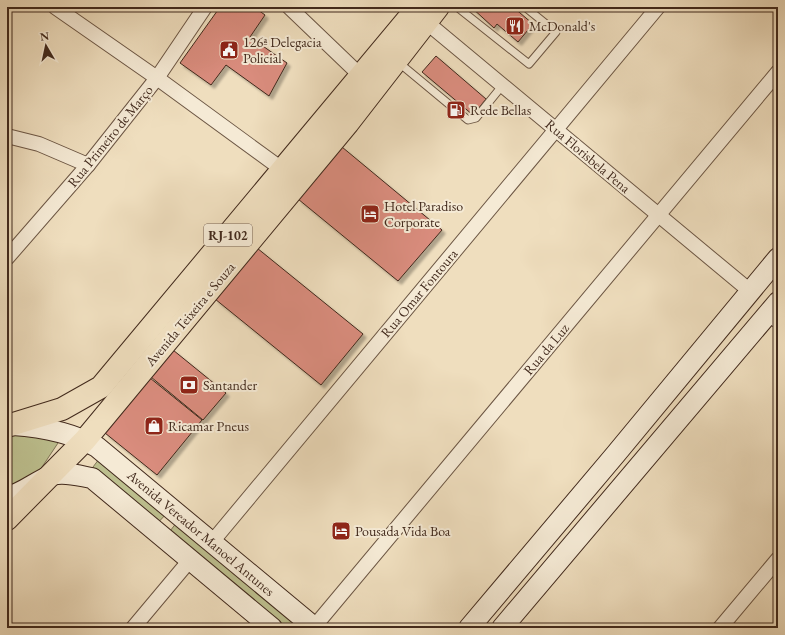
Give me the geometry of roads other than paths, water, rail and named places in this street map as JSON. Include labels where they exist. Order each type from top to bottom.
[{"type":"main road","name":"Avenida Teixeira e Souza","points":[[8,425],[62,409],[84,398],[101,387],[361,76],[427,12]]},
{"type":"main road","name":"Avenida Teixeira e Souza","points":[[7,519],[85,440],[294,188],[396,61],[427,12]]},
{"type":"main road","points":[[469,628],[615,456],[778,258]]},
{"type":"main road","points":[[502,628],[775,312]]},
{"type":"main road","name":"Avenida Vereador Manoel Antunes","points":[[8,425],[35,426],[85,440],[97,447],[315,628]]},
{"type":"main road","points":[[615,456],[636,472]]},
{"type":"main road","name":"Avenida Vereador Manoel Antunes","points":[[52,475],[68,474],[92,478],[272,628]]},
{"type":"main road","points":[[7,497],[30,488],[52,475]]},
{"type":"main road","points":[[158,533],[176,512]]},
{"type":"street","points":[[55,7],[157,78],[283,170]]},
{"type":"street","name":"Rua Primeiro de Março","points":[[7,258],[88,165],[157,78],[205,7]]},
{"type":"street","points":[[289,7],[361,76]]},
{"type":"street","name":"Rua Omar Fontoura","points":[[212,542],[658,7]]},
{"type":"street","name":"Rua Florisbela Pena","points":[[427,12],[502,86],[659,214],[750,291]]},
{"type":"street","name":"Rua da Luz","points":[[315,628],[778,72]]},
{"type":"street","points":[[7,136],[38,144],[88,165]]},
{"type":"street","points":[[720,628],[778,559]]},
{"type":"street","points":[[133,628],[190,560]]},
{"type":"lane","points":[[457,7],[529,64],[556,32],[525,7]]},
{"type":"lane","points":[[396,61],[468,120],[476,118],[502,86]]},
{"type":"place","name":"McDonald's","points":[[515,26]]},
{"type":"place","name":"126ª Delegacia Policial","points":[[229,50]]},
{"type":"place","name":"Rede Bellas","points":[[456,110]]},
{"type":"place","name":"Hotel Paradiso Corporate","points":[[370,214]]},
{"type":"place","name":"Santander","points":[[189,385]]},
{"type":"place","name":"Ricamar Pneus","points":[[154,426]]},
{"type":"place","name":"Pousada Vida Boa","points":[[341,531]]}]
